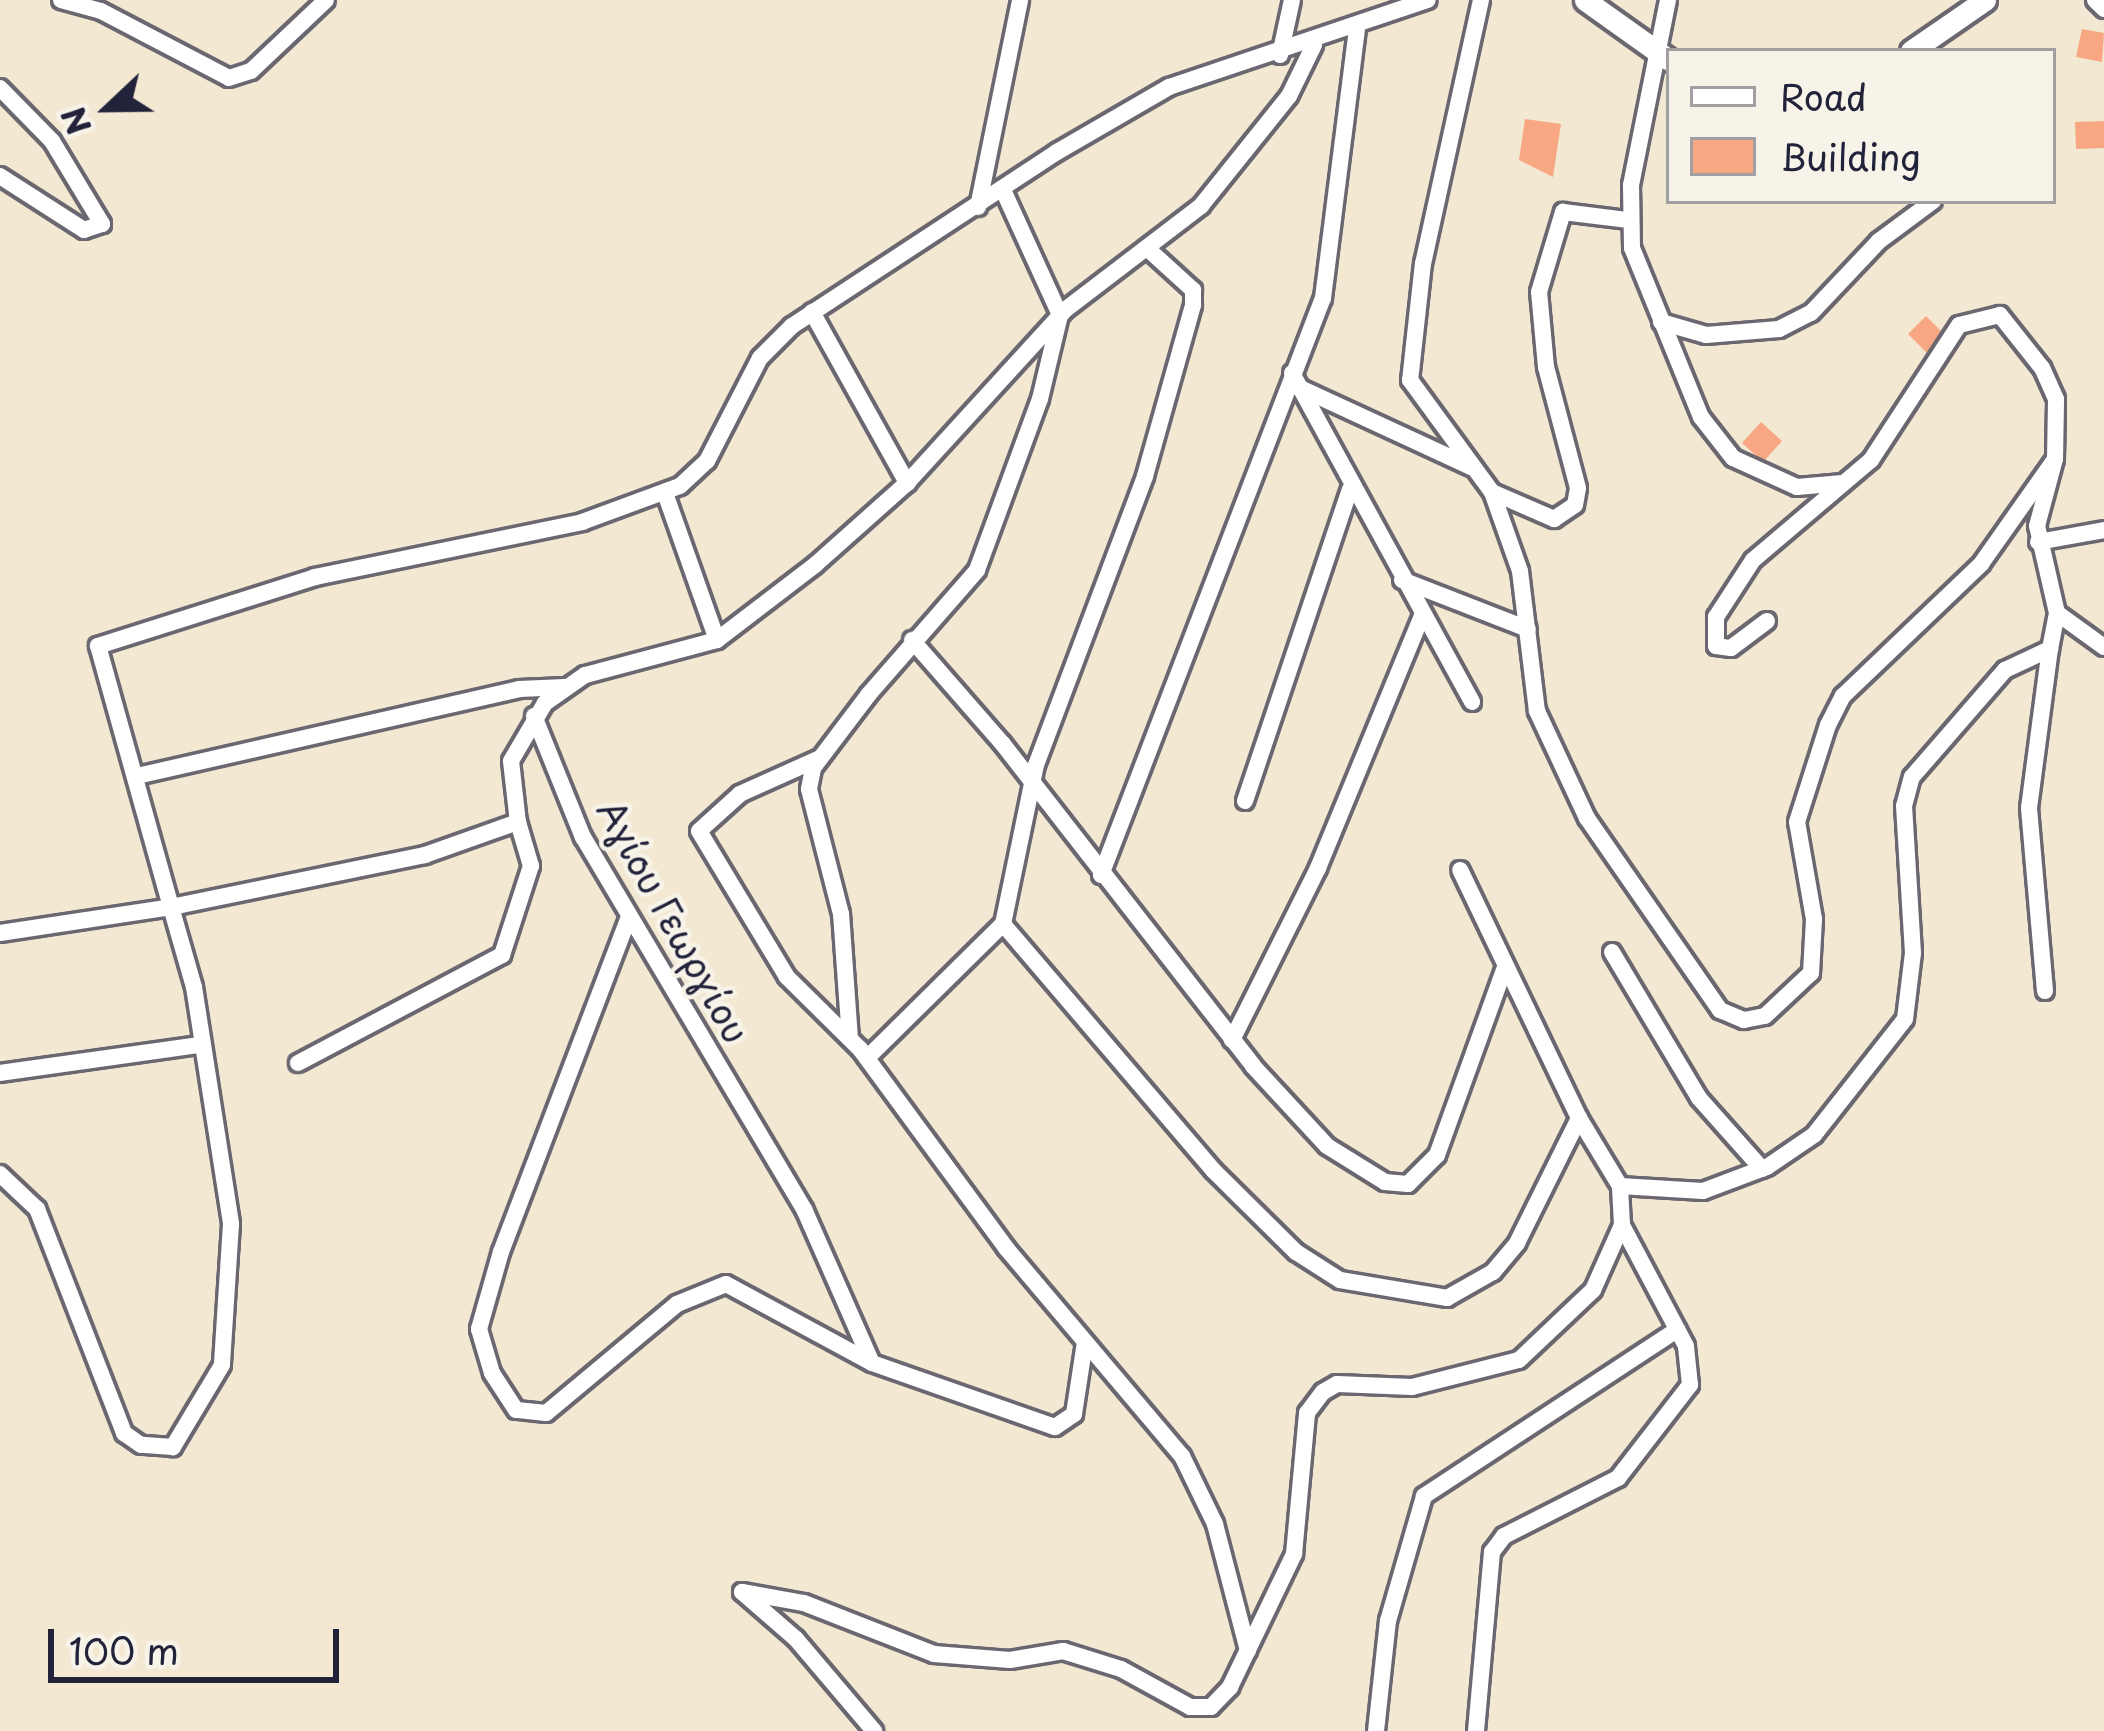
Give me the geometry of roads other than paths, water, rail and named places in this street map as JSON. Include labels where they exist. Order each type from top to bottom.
[{"type":"street","points":[[61,0],[100,11],[229,78],[251,71],[326,0]]},
{"type":"street","points":[[977,207],[1019,0]]},
{"type":"street","points":[[1280,55],[1292,0]]},
{"type":"street","points":[[0,1174],[37,1209],[124,1433],[141,1445],[173,1447],[197,1416],[227,1344],[231,1224],[199,1045],[194,987],[98,646],[122,633],[315,577],[582,522],[665,493],[707,460],[760,358],[812,312],[1169,87],[1314,45],[1428,0]]},
{"type":"street","points":[[1481,0],[1423,263],[1410,380],[1492,492],[1520,572],[1537,711],[1587,818],[1691,976],[1720,1010],[1754,1020],[1811,974],[1814,919],[1797,823],[1843,696],[1981,564],[2055,459]]},
{"type":"street","points":[[1585,0],[1664,55]]},
{"type":"street","points":[[1668,0],[1664,55],[1627,220],[1661,322],[1701,417],[1733,458],[1797,487],[1844,483]]},
{"type":"street","points":[[1915,48],[1984,0]]},
{"type":"street","points":[[2095,0],[2104,9]]},
{"type":"street","points":[[1101,875],[1295,380],[1322,298],[1337,228],[1357,30]]},
{"type":"street","points":[[137,776],[519,688],[565,687],[717,640],[907,483],[1060,315],[1148,249],[1213,192],[1288,96],[1314,45]]},
{"type":"street","points":[[0,88],[52,141],[102,224],[84,230],[0,176]]},
{"type":"street","points":[[850,1039],[842,914],[809,789],[820,758],[912,640],[977,569],[998,528],[1060,315],[1003,190]]},
{"type":"street","points":[[1661,322],[1706,335],[1779,329],[1811,313],[1879,241],[1929,204]]},
{"type":"street","points":[[1492,492],[1554,519],[1575,505],[1578,488],[1546,367],[1539,292],[1563,212],[1627,220]]},
{"type":"street","points":[[867,1058],[1003,924],[1032,783],[1145,476],[1193,305],[1193,290],[1148,249]]},
{"type":"street","points":[[812,312],[907,483]]},
{"type":"street","points":[[1767,621],[1731,648],[1715,646],[1716,617],[1753,560],[1844,483],[1893,433],[1959,325],[1978,315],[2000,314],[2042,368],[2056,399],[2055,459],[2038,542],[2057,613],[2030,808],[2044,991]]},
{"type":"street","points":[[1295,380],[1475,469]]},
{"type":"street","points":[[1295,380],[1350,490],[1472,702]]},
{"type":"street","points":[[1245,801],[1350,490]]},
{"type":"street","points":[[665,493],[717,640]]},
{"type":"street","points":[[2038,542],[2104,530]]},
{"type":"street","points":[[1402,580],[1528,629]]},
{"type":"street","points":[[2057,613],[2104,646]]},
{"type":"street","points":[[1232,1040],[1318,868],[1422,616]]},
{"type":"street","points":[[912,640],[1032,783],[1232,1040],[1327,1146],[1385,1182],[1408,1184],[1437,1155],[1504,970]]},
{"type":"street","points":[[1620,1186],[1703,1191],[1762,1169],[1814,1135],[1905,1018],[1913,953],[1904,806],[1912,777],[2005,670],[2050,650]]},
{"type":"street","points":[[298,1063],[502,955],[531,866],[518,822],[512,761],[534,716],[565,687]]},
{"type":"street","name":"Αγίου Γεωργίου","points":[[534,716],[583,837],[805,1209],[872,1363]]},
{"type":"street","points":[[820,758],[740,794],[699,830],[787,977],[867,1058],[1006,1248],[1183,1456],[1215,1524],[1248,1651]]},
{"type":"street","points":[[0,933],[171,907],[424,855],[518,822]]},
{"type":"street","points":[[1460,870],[1504,970],[1579,1118],[1620,1186],[1622,1225],[1692,1366],[1690,1385],[1660,1430],[1618,1478],[1504,1537],[1492,1552],[1476,1731]]},
{"type":"street","points":[[629,917],[508,1228],[479,1329],[491,1373],[516,1409],[546,1413],[677,1304],[726,1284],[872,1363],[1055,1427],[1074,1414],[1085,1341]]},
{"type":"street","points":[[1003,924],[1255,1216],[1340,1280],[1447,1298],[1493,1272],[1517,1243],[1579,1118]]},
{"type":"street","points":[[1612,952],[1699,1098],[1762,1169]]},
{"type":"street","points":[[0,1073],[199,1045]]},
{"type":"street","points":[[874,1731],[743,1590],[804,1603],[934,1654],[1010,1660],[1063,1651],[1121,1669],[1190,1707],[1210,1707],[1248,1651],[1294,1554],[1307,1413],[1323,1392],[1336,1384],[1412,1387],[1519,1360],[1593,1290],[1622,1225]]},
{"type":"street","points":[[1374,1726],[1388,1622],[1424,1496],[1677,1330]]}]
